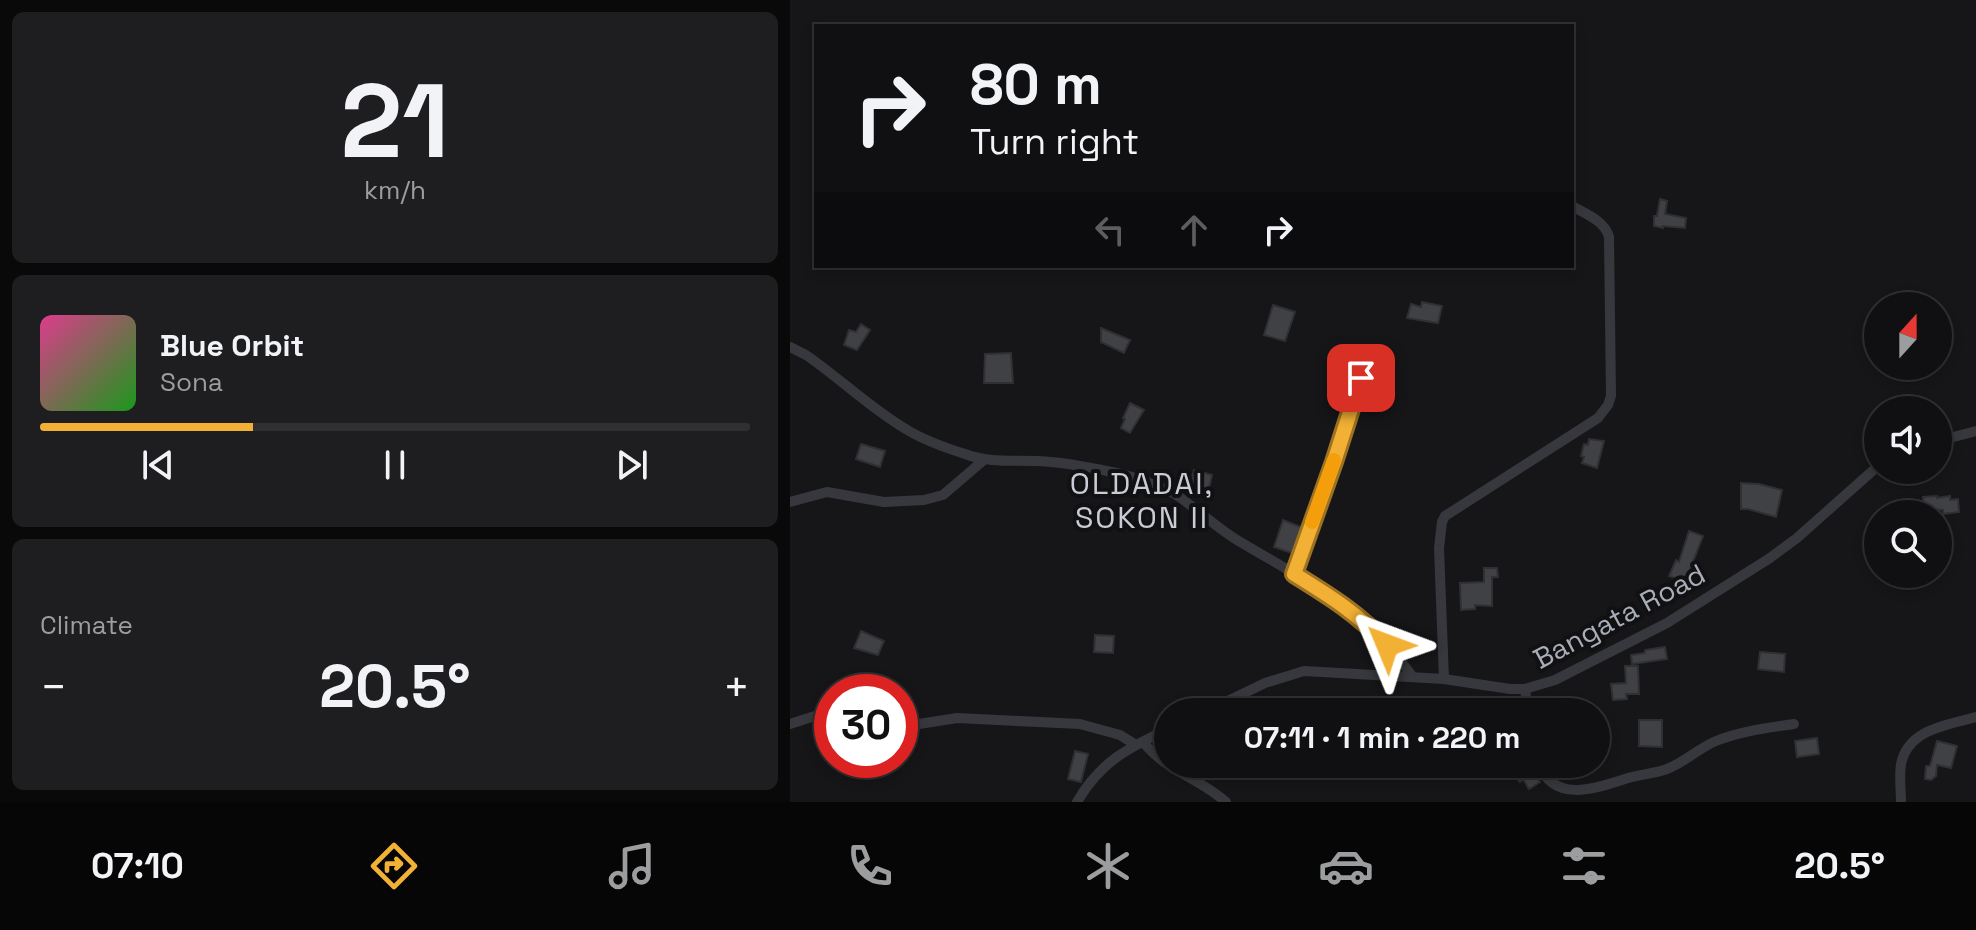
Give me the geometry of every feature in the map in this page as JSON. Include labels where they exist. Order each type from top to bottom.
[{"type":"street","points":[[1444,679],[1439,548],[1445,516],[1598,418],[1611,396],[1608,230],[1574,207]]},
{"type":"street","points":[[790,347],[806,355],[908,431],[963,454],[1000,462],[1039,461],[1097,468],[1152,483],[1179,497],[1235,539],[1345,605],[1375,631],[1412,676]]},
{"type":"street","points":[[1294,574],[1371,350]]},
{"type":"street","points":[[1952,437],[1976,431]]},
{"type":"street","points":[[790,502],[827,492],[884,502],[935,498],[943,495],[985,459]]},
{"type":"street","name":"Bangata Road","points":[[1234,698],[1265,683],[1304,671],[1412,676],[1525,689],[1555,680],[1667,623],[1739,579],[1797,538],[1864,478]]},
{"type":"street","points":[[1525,689],[1526,698]]},
{"type":"street","points":[[790,724],[814,716]]},
{"type":"street","points":[[1901,802],[1901,765],[1913,739],[1976,717]]},
{"type":"street","points":[[918,724],[957,718],[1080,724],[1107,730],[1140,744],[1167,766],[1207,786],[1226,802]]},
{"type":"street","points":[[1546,778],[1557,791],[1581,795],[1626,779],[1668,769],[1712,742],[1745,731],[1794,724]]},
{"type":"street","points":[[1077,802],[1099,770],[1117,756],[1154,736]]},
{"type":"building","points":[[1660,199],[1667,201],[1665,214],[1686,218],[1685,228],[1654,226]]},
{"type":"building","points":[[1422,302],[1442,306],[1438,323],[1407,318],[1411,304],[1421,307]]},
{"type":"building","points":[[1273,305],[1295,312],[1285,341],[1264,335]]},
{"type":"building","points":[[861,324],[870,330],[857,350],[844,345],[849,330],[856,332]]},
{"type":"building","points":[[1101,328],[1130,340],[1124,353],[1101,342]]},
{"type":"building","points":[[1011,353],[1013,383],[984,383],[985,354]]},
{"type":"building","points":[[1378,356],[1393,359],[1390,378],[1384,376],[1377,394],[1370,391]]},
{"type":"building","points":[[1130,403],[1144,410],[1130,433],[1121,428]]},
{"type":"building","points":[[1589,439],[1604,441],[1597,468],[1582,463],[1584,444],[1588,445]]},
{"type":"building","points":[[861,444],[885,451],[880,467],[856,459]]},
{"type":"building","points":[[1194,470],[1212,475],[1208,493],[1189,488]]},
{"type":"building","points":[[1741,483],[1782,490],[1776,517],[1741,509]]},
{"type":"building","points":[[1950,496],[1950,500],[1923,500],[1923,497]]},
{"type":"building","points":[[1958,499],[1959,512],[1952,513],[1950,500]]},
{"type":"building","points":[[1283,520],[1301,527],[1292,553],[1274,547]]},
{"type":"building","points":[[1689,531],[1703,536],[1685,582],[1669,576],[1676,560],[1679,562]]},
{"type":"building","points":[[1484,568],[1497,568],[1498,577],[1492,577],[1492,606],[1475,605],[1475,609],[1461,610],[1460,583],[1484,582]]},
{"type":"building","points":[[861,631],[884,641],[878,655],[854,648]]},
{"type":"building","points":[[1095,635],[1114,636],[1113,653],[1094,652]]},
{"type":"building","points":[[1665,647],[1667,659],[1632,664],[1631,655]]},
{"type":"building","points":[[1760,652],[1785,654],[1784,672],[1758,669]]},
{"type":"building","points":[[1625,666],[1638,666],[1639,694],[1626,694],[1627,699],[1613,700],[1611,684],[1626,683]]},
{"type":"building","points":[[1639,720],[1662,720],[1662,747],[1639,746]]},
{"type":"building","points":[[1817,738],[1819,754],[1797,757],[1795,741]]},
{"type":"building","points":[[1937,741],[1957,746],[1951,768],[1937,765],[1936,776],[1931,780],[1925,779],[1926,766],[1930,766]]},
{"type":"building","points":[[1075,751],[1088,754],[1081,782],[1068,779]]},
{"type":"building","points":[[1516,778],[1537,778],[1540,782],[1529,789],[1523,779],[1520,782]]},
{"type":"slow traffic","points":[[1312,522],[1334,460]]},
{"type":"district","name":"OLDADAI, SOKON II","points":[[1142,500]]},
{"type":"route","points":[[1361,378],[1294,574],[1345,605],[1387,645]]}]
